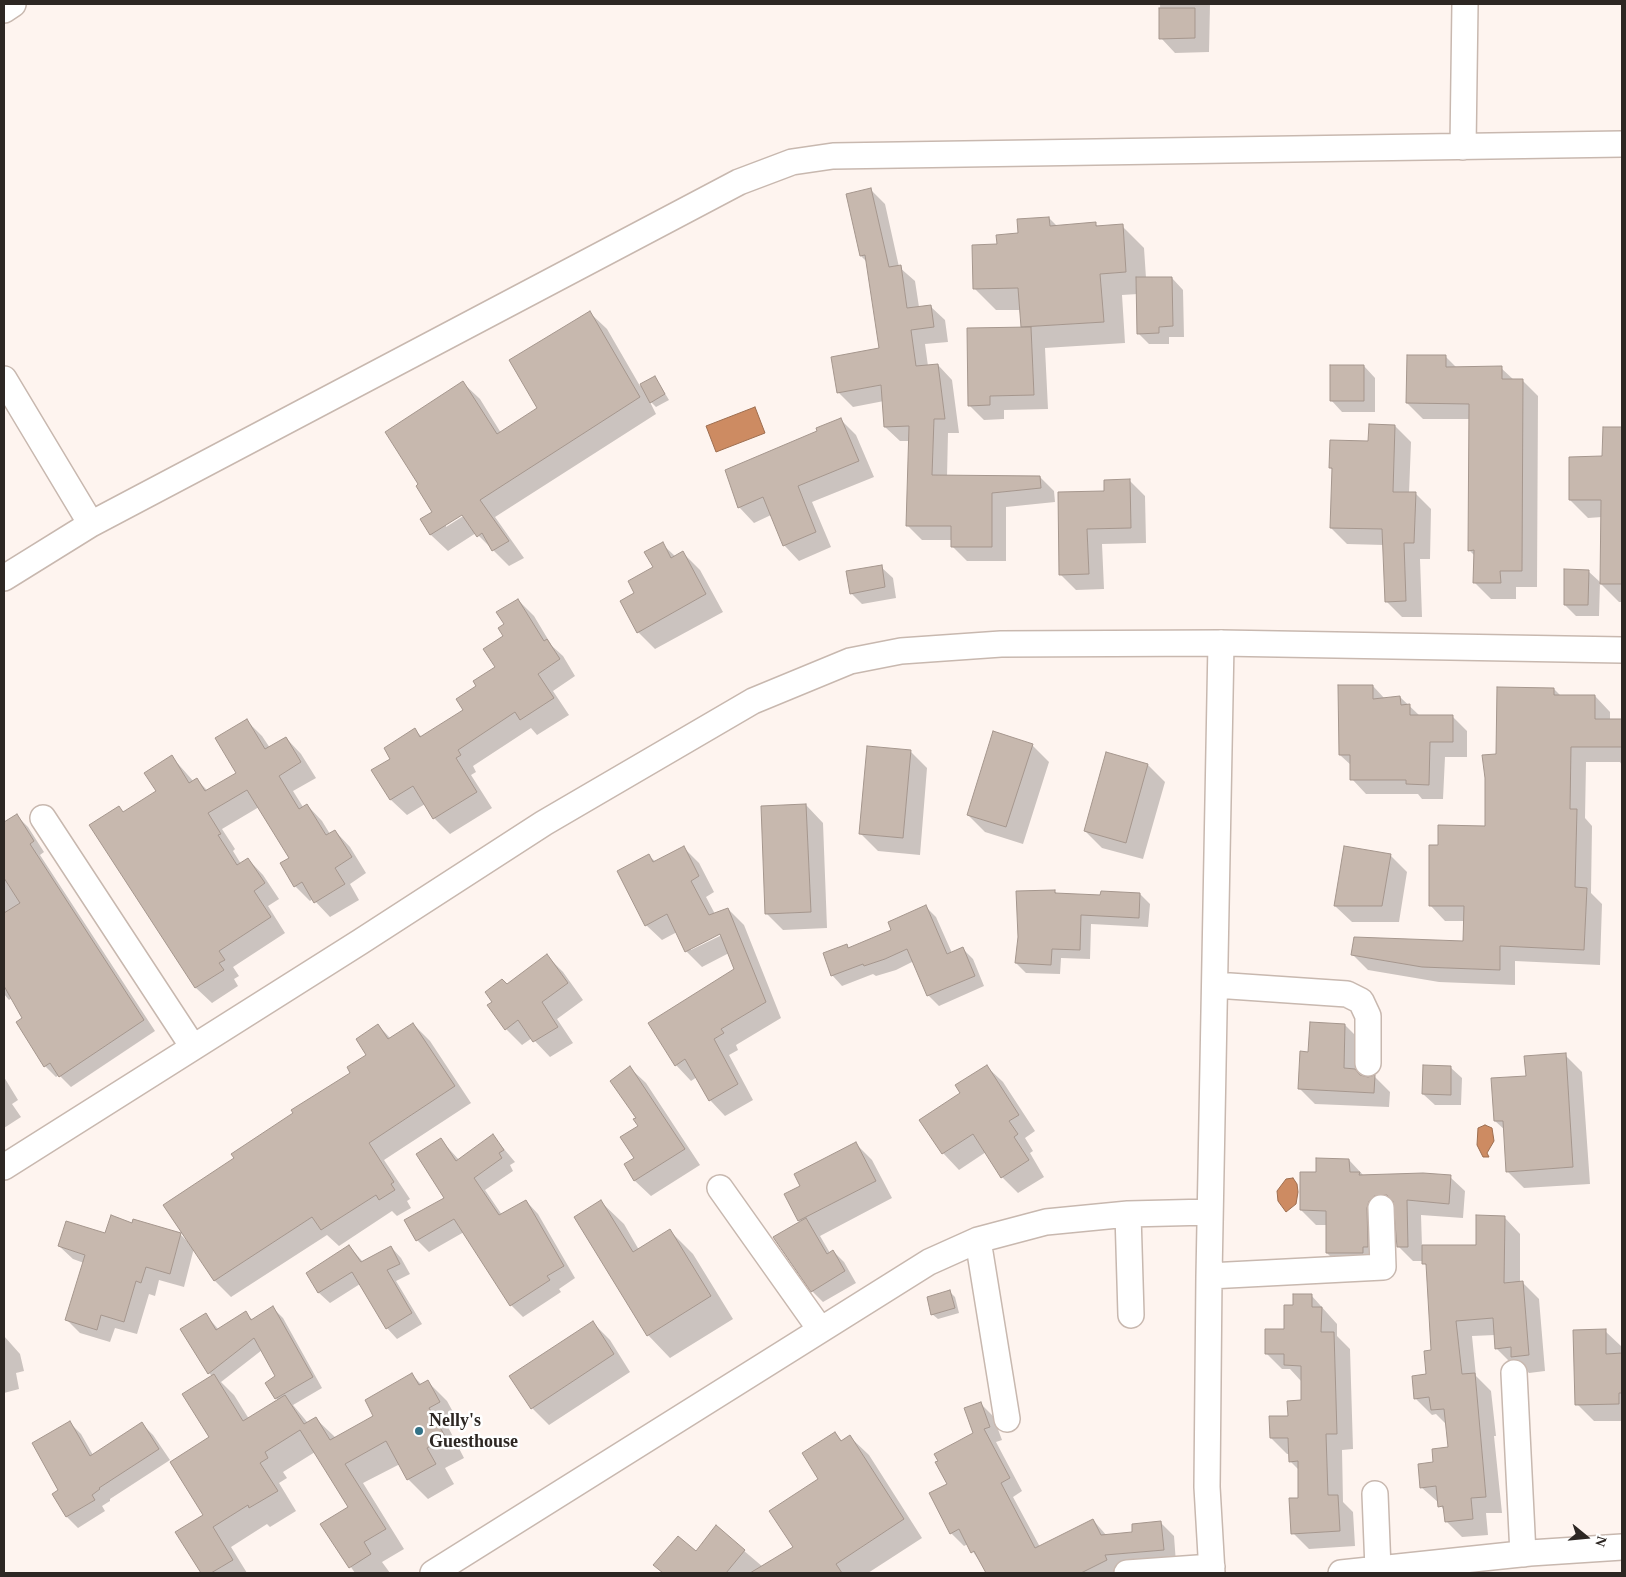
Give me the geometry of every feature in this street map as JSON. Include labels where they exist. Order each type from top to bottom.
[{"type":"street","points":[[4,10],[13,4]]},
{"type":"street","points":[[1463,147],[1465,4]]},
{"type":"street","points":[[4,578],[91,524],[730,187],[792,162],[843,156],[1622,144]]},
{"type":"street","points":[[4,379],[91,524]]},
{"type":"street","points":[[4,1167],[553,818],[753,701],[850,660],[900,651],[1001,644],[1221,643],[1622,650]]},
{"type":"street","points":[[1127,1573],[1212,1570],[1207,1487],[1209,1276],[1221,643]]},
{"type":"street","points":[[43,818],[193,1047]]},
{"type":"street","points":[[1215,984],[1347,994],[1360,1001],[1368,1016],[1368,1063]]},
{"type":"street","points":[[720,1188],[820,1329]]},
{"type":"street","points":[[1209,1276],[1383,1267],[1382,1208]]},
{"type":"street","points":[[433,1573],[929,1262],[978,1240],[1046,1222],[1128,1214],[1210,1212]]},
{"type":"street","points":[[1128,1214],[1131,1316]]},
{"type":"street","points":[[978,1240],[1007,1419]]},
{"type":"street","points":[[1514,1372],[1523,1554]]},
{"type":"street","points":[[1375,1494],[1378,1569]]},
{"type":"street","points":[[1341,1573],[1523,1554],[1563,1562],[1622,1547]]},
{"type":"shaded area","points":[[755,407],[765,433],[716,452],[706,426]]},
{"type":"shaded area","points":[[1485,1125],[1492,1128],[1494,1141],[1487,1153],[1489,1157],[1483,1157],[1477,1145],[1478,1128]]},
{"type":"shaded area","points":[[1293,1178],[1297,1184],[1298,1192],[1296,1204],[1286,1212],[1278,1201],[1277,1191],[1286,1179]]},
{"type":"building","points":[[1159,8],[1195,8],[1195,38],[1159,39]]},
{"type":"building","points":[[871,188],[889,267],[901,265],[907,308],[931,305],[934,327],[911,330],[916,366],[938,364],[945,419],[934,419],[932,475],[1040,476],[1041,488],[992,493],[992,547],[951,547],[951,526],[906,526],[909,426],[884,427],[881,385],[837,393],[831,357],[879,348],[865,255],[860,256],[846,194]]},
{"type":"building","points":[[1049,217],[1050,226],[1096,222],[1096,226],[1123,224],[1126,272],[1100,274],[1104,322],[1021,327],[1018,288],[973,289],[972,245],[997,244],[996,235],[1018,233],[1017,219]]},
{"type":"building","points":[[1136,277],[1172,277],[1173,326],[1159,327],[1159,333],[1137,334]]},
{"type":"building","points":[[590,311],[640,397],[480,500],[509,541],[492,551],[482,533],[477,537],[462,515],[430,535],[420,519],[432,512],[416,486],[418,484],[385,432],[463,381],[497,434],[537,408],[509,360]]},
{"type":"building","points":[[1031,327],[1034,395],[990,396],[990,405],[968,406],[967,328]]},
{"type":"building","points":[[1407,355],[1446,355],[1446,367],[1502,366],[1502,379],[1523,379],[1522,571],[1500,571],[1501,583],[1473,583],[1474,550],[1468,551],[1469,404],[1406,403]]},
{"type":"building","points":[[1330,365],[1364,365],[1364,401],[1330,401]]},
{"type":"building","points":[[655,376],[665,394],[650,403],[640,384]]},
{"type":"building","points":[[841,418],[859,461],[798,486],[816,532],[783,546],[763,497],[738,508],[725,470],[817,431],[816,428]]},
{"type":"building","points":[[1369,424],[1395,425],[1393,492],[1416,492],[1414,543],[1404,543],[1406,601],[1385,602],[1382,529],[1330,528],[1332,468],[1329,468],[1330,440],[1368,441]]},
{"type":"building","points":[[1603,427],[1622,427],[1622,584],[1600,584],[1601,500],[1569,500],[1569,457],[1602,456]]},
{"type":"building","points":[[1130,479],[1131,528],[1087,529],[1089,574],[1059,575],[1058,492],[1104,491],[1104,480]]},
{"type":"building","points":[[663,542],[671,558],[683,551],[706,594],[637,633],[620,601],[634,593],[628,581],[653,567],[644,552]]},
{"type":"building","points":[[882,565],[885,587],[850,594],[846,571]]},
{"type":"building","points":[[1564,569],[1589,570],[1588,605],[1564,605]]},
{"type":"building","points":[[518,599],[544,641],[547,639],[560,659],[538,674],[554,698],[520,720],[515,712],[458,750],[461,755],[456,758],[477,792],[433,819],[413,786],[390,800],[371,770],[390,759],[384,748],[415,728],[420,737],[463,710],[456,699],[476,686],[473,681],[495,667],[483,649],[503,636],[498,628],[504,624],[496,612]]},
{"type":"building","points":[[1338,685],[1373,685],[1373,699],[1400,696],[1401,705],[1410,704],[1410,715],[1453,715],[1453,742],[1430,742],[1429,785],[1406,784],[1406,780],[1350,780],[1350,755],[1339,755]]},
{"type":"building","points":[[1497,687],[1554,688],[1554,695],[1595,695],[1595,719],[1622,719],[1622,747],[1571,747],[1570,809],[1577,809],[1575,887],[1587,888],[1584,950],[1500,946],[1500,970],[1422,967],[1351,955],[1354,937],[1463,941],[1464,906],[1429,906],[1429,845],[1438,845],[1438,825],[1485,826],[1485,778],[1482,755],[1496,754]]},
{"type":"building","points":[[247,719],[265,749],[286,737],[301,762],[279,776],[299,809],[307,804],[326,835],[335,830],[352,857],[335,868],[345,884],[314,903],[302,882],[294,887],[280,863],[289,858],[247,790],[208,813],[221,834],[218,835],[237,865],[248,858],[265,883],[254,891],[271,917],[219,951],[225,960],[219,963],[224,970],[195,988],[89,825],[119,806],[123,812],[156,791],[144,773],[172,755],[189,783],[197,778],[205,791],[236,773],[215,738]]},
{"type":"building","points":[[993,731],[1033,744],[1006,827],[967,815]]},
{"type":"building","points":[[867,746],[911,750],[903,838],[859,834]]},
{"type":"building","points":[[1106,752],[1148,764],[1126,843],[1084,831]]},
{"type":"building","points":[[806,804],[811,912],[765,914],[761,806]]},
{"type":"building","points":[[17,814],[34,841],[30,844],[144,1020],[59,1077],[50,1063],[44,1067],[16,1022],[22,1018],[4,986],[4,913],[20,903],[4,878],[4,822]]},
{"type":"building","points":[[684,846],[699,876],[691,881],[709,915],[728,908],[766,1002],[721,1029],[724,1033],[714,1039],[738,1084],[709,1101],[685,1059],[675,1066],[648,1023],[734,969],[720,934],[685,952],[667,914],[645,926],[617,871],[649,854],[653,862]]},
{"type":"building","points":[[1344,846],[1391,854],[1382,906],[1334,906]]},
{"type":"building","points":[[1055,890],[1055,893],[1100,895],[1101,891],[1140,893],[1139,918],[1081,915],[1080,950],[1052,949],[1051,965],[1015,963],[1018,937],[1016,891]]},
{"type":"building","points":[[926,905],[947,954],[963,947],[975,976],[927,996],[907,949],[885,959],[864,966],[863,964],[831,976],[823,953],[847,944],[848,948],[891,930],[888,922]]},
{"type":"building","points":[[547,954],[568,983],[542,1002],[558,1027],[533,1042],[518,1020],[505,1030],[487,1005],[492,1002],[485,992],[502,979],[507,984]]},
{"type":"building","points":[[1310,1022],[1345,1024],[1344,1068],[1355,1069],[1360,1075],[1368,1077],[1375,1075],[1374,1093],[1298,1089],[1300,1051],[1308,1052]]},
{"type":"building","points":[[413,1023],[455,1086],[369,1143],[394,1182],[391,1184],[395,1190],[379,1200],[376,1195],[321,1230],[312,1217],[214,1281],[163,1205],[234,1158],[231,1154],[293,1113],[291,1110],[350,1073],[347,1067],[366,1055],[356,1039],[378,1024],[388,1039]]},
{"type":"building","points":[[1566,1053],[1573,1167],[1506,1172],[1503,1121],[1494,1121],[1491,1078],[1526,1076],[1524,1056]]},
{"type":"building","points":[[987,1065],[1019,1115],[1009,1121],[1018,1134],[1014,1137],[1029,1160],[1001,1178],[973,1134],[942,1154],[919,1120],[960,1093],[955,1085]]},
{"type":"building","points":[[1423,1065],[1451,1066],[1451,1095],[1422,1094]]},
{"type":"building","points":[[630,1066],[685,1149],[634,1181],[624,1164],[634,1158],[620,1137],[638,1126],[633,1119],[636,1118],[610,1081]]},
{"type":"building","points":[[493,1134],[504,1150],[499,1153],[502,1158],[474,1178],[499,1215],[526,1200],[564,1266],[547,1276],[550,1280],[510,1306],[454,1219],[416,1241],[404,1220],[444,1198],[416,1154],[441,1138],[456,1161]]},
{"type":"building","points":[[856,1142],[876,1181],[798,1221],[784,1194],[800,1186],[794,1174]]},
{"type":"building","points":[[1316,1158],[1349,1159],[1350,1172],[1360,1172],[1359,1175],[1423,1173],[1451,1175],[1449,1204],[1407,1200],[1408,1247],[1397,1247],[1393,1201],[1387,1195],[1374,1196],[1369,1201],[1367,1208],[1368,1247],[1363,1247],[1363,1253],[1326,1253],[1326,1211],[1300,1210],[1300,1172],[1316,1172]]},
{"type":"building","points":[[601,1200],[633,1252],[670,1229],[711,1296],[647,1336],[574,1217]]},
{"type":"building","points":[[111,1215],[132,1223],[133,1219],[181,1233],[170,1274],[146,1267],[141,1283],[136,1281],[124,1322],[101,1315],[97,1330],[65,1320],[85,1255],[58,1246],[66,1221],[105,1233]]},
{"type":"building","points":[[1476,1215],[1505,1216],[1504,1283],[1523,1281],[1529,1355],[1511,1357],[1511,1347],[1495,1349],[1493,1318],[1456,1321],[1462,1374],[1475,1373],[1486,1497],[1471,1498],[1473,1519],[1445,1522],[1443,1506],[1438,1507],[1436,1486],[1420,1488],[1418,1464],[1433,1462],[1432,1449],[1448,1447],[1444,1409],[1431,1410],[1429,1397],[1414,1399],[1412,1376],[1426,1374],[1424,1351],[1431,1350],[1426,1264],[1422,1264],[1422,1245],[1476,1245]]},
{"type":"building","points":[[806,1218],[827,1254],[833,1250],[845,1271],[811,1292],[773,1237]]},
{"type":"building","points":[[349,1245],[361,1262],[391,1246],[400,1264],[387,1270],[412,1313],[386,1329],[352,1272],[318,1293],[306,1273]]},
{"type":"building","points":[[950,1290],[955,1308],[931,1315],[927,1297]]},
{"type":"building","points":[[1293,1294],[1312,1294],[1312,1307],[1322,1307],[1321,1332],[1334,1332],[1337,1434],[1326,1434],[1328,1495],[1338,1495],[1340,1531],[1291,1534],[1289,1498],[1298,1498],[1298,1461],[1289,1462],[1288,1438],[1270,1438],[1269,1416],[1288,1416],[1287,1401],[1301,1400],[1301,1366],[1284,1365],[1284,1354],[1265,1354],[1265,1329],[1284,1329],[1284,1305],[1293,1305]]},
{"type":"building","points":[[273,1306],[313,1377],[275,1399],[265,1383],[275,1376],[254,1338],[208,1374],[180,1329],[206,1313],[216,1330],[246,1311],[251,1320]]},
{"type":"building","points":[[593,1321],[614,1354],[531,1409],[509,1376]]},
{"type":"building","points":[[1606,1329],[1606,1354],[1622,1353],[1622,1393],[1619,1393],[1619,1404],[1575,1405],[1573,1330]]},
{"type":"building","points":[[412,1373],[419,1385],[428,1380],[440,1402],[429,1408],[446,1438],[427,1448],[436,1464],[407,1480],[386,1441],[345,1464],[386,1529],[364,1542],[371,1554],[349,1568],[320,1524],[348,1507],[300,1430],[265,1452],[268,1458],[260,1463],[278,1491],[249,1508],[248,1505],[213,1527],[233,1560],[211,1573],[201,1573],[175,1532],[203,1515],[170,1462],[209,1437],[182,1394],[214,1374],[243,1421],[285,1395],[304,1424],[316,1417],[330,1440],[373,1416],[365,1400]]},
{"type":"building","points":[[981,1402],[990,1427],[984,1429],[1010,1478],[1001,1483],[1035,1548],[1093,1519],[1101,1535],[1132,1532],[1132,1524],[1161,1521],[1164,1550],[1105,1555],[1107,1560],[1081,1573],[986,1573],[974,1551],[971,1553],[959,1529],[950,1534],[929,1493],[947,1484],[935,1462],[938,1461],[934,1454],[973,1433],[964,1408]]},
{"type":"building","points":[[70,1421],[90,1456],[142,1422],[159,1449],[99,1488],[92,1495],[95,1500],[66,1517],[52,1494],[58,1490],[32,1443]]},
{"type":"building","points":[[835,1432],[841,1441],[850,1435],[904,1519],[836,1564],[842,1573],[750,1573],[793,1547],[769,1511],[818,1479],[802,1453]]},
{"type":"building","points":[[716,1525],[745,1550],[726,1573],[663,1573],[653,1565],[678,1536],[696,1551]]},
{"type":"place","name":"Nelly's Guesthouse","points":[[419,1431]]}]
